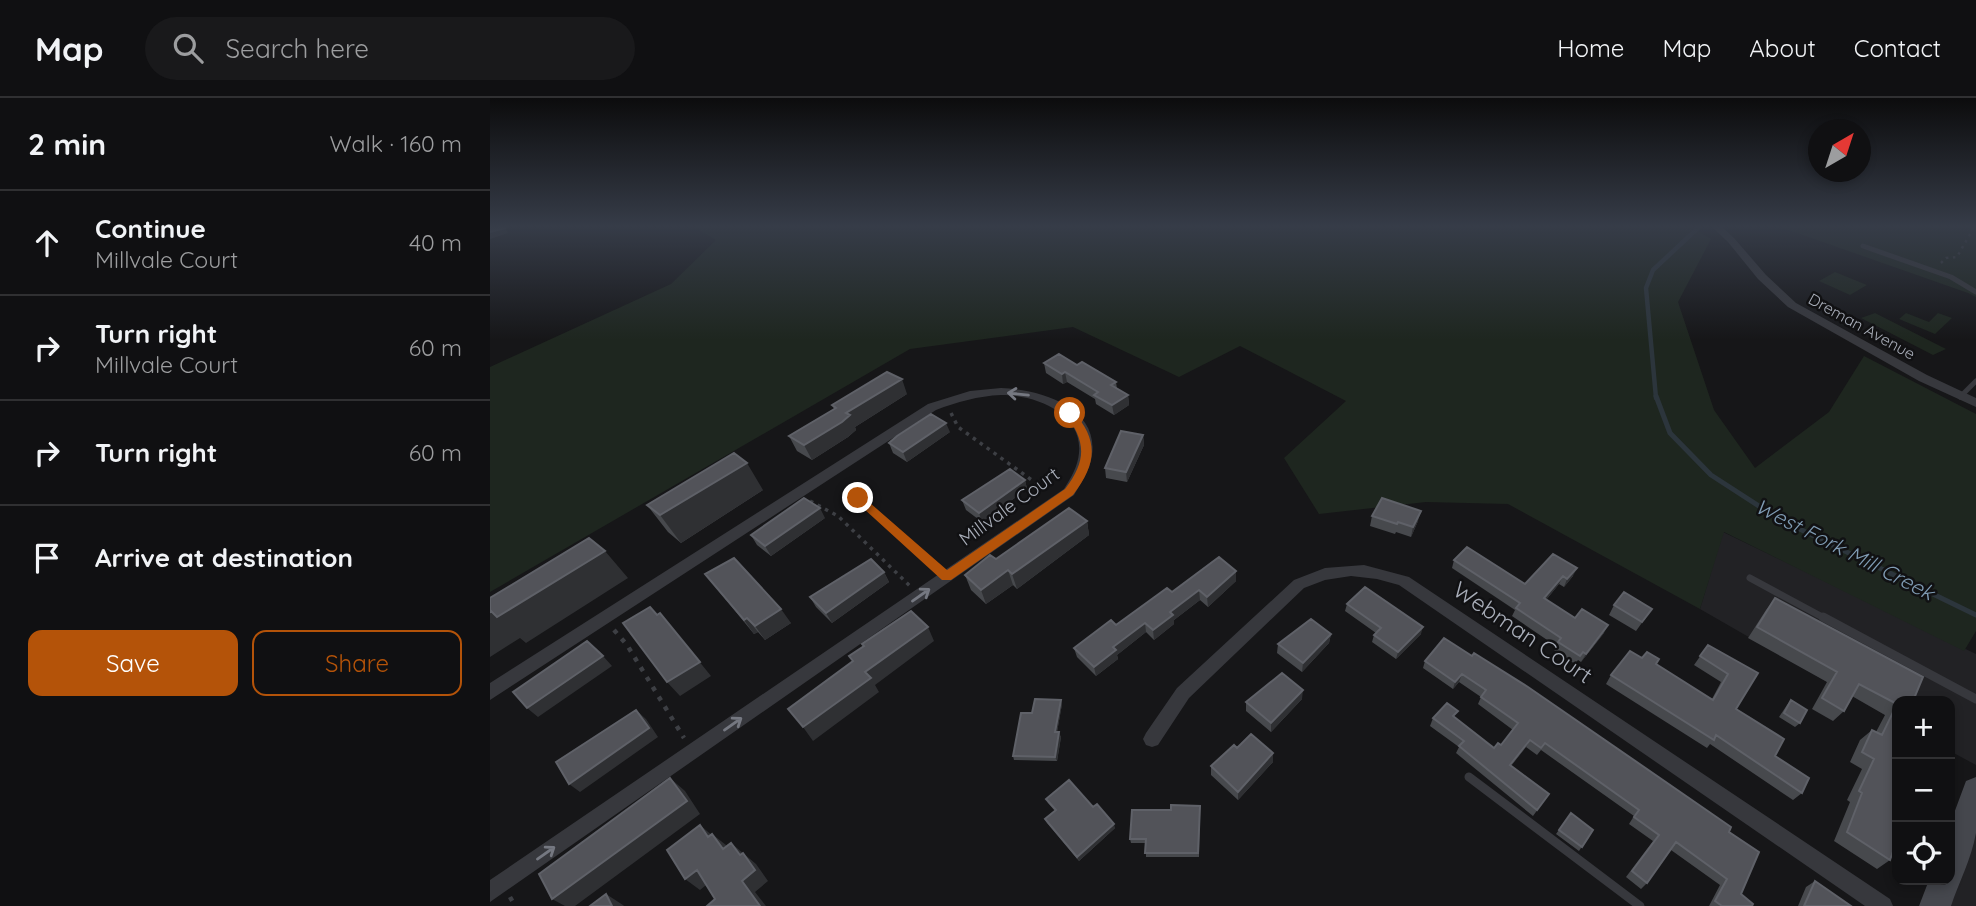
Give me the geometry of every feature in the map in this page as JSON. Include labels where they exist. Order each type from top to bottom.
[{"type":"main road","points":[[1955,851],[1976,791]]},
{"type":"main road","points":[[1935,906],[1942,885]]},
{"type":"street","name":"Dreman Avenue","points":[[1752,265],[1792,304],[1960,397],[1976,403]]},
{"type":"street","name":"Millvale Court","points":[[490,692],[925,410],[975,394],[1011,392],[1044,399],[1070,413],[1083,429],[1086,457],[1078,481],[1069,492],[490,892]]},
{"type":"street","name":"Webman Court","points":[[1152,739],[1183,693],[1299,584],[1315,576],[1349,569],[1386,574],[1415,589],[1883,906]]},
{"type":"lane","points":[[1916,265],[1951,277],[1976,292]]},
{"type":"lane","points":[[1960,397],[1976,381]]},
{"type":"lane","points":[[858,498],[947,576]]},
{"type":"lane","points":[[1750,578],[1976,699]]},
{"type":"lane","points":[[1469,777],[1640,906]]},
{"type":"path","points":[[944,402],[958,427],[1058,499]]},
{"type":"path","points":[[796,493],[838,516],[920,595]]},
{"type":"path","points":[[603,619],[627,645],[693,752]]},
{"type":"shaded area","points":[[691,265],[1698,265],[1678,302],[1714,410],[1755,468],[1829,412],[1864,356],[1976,414],[1976,631],[1964,651],[1724,532],[1700,609],[1508,504],[1426,502],[1319,514],[1284,458],[1346,401],[1240,346],[1179,377],[1073,327],[910,349],[490,592],[490,367],[671,284]]},
{"type":"shaded area","points":[[1887,265],[1976,265],[1976,297]]},
{"type":"shaded area","points":[[1835,272],[1867,285],[1850,295],[1819,281]]},
{"type":"shaded area","points":[[1875,313],[1946,349],[1933,355],[1861,318]]},
{"type":"shaded area","points":[[1906,313],[1929,322],[1938,313],[1952,318],[1935,334],[1899,319]]},
{"type":"shaded area","points":[[1723,532],[1976,654],[1976,765],[1955,754],[1955,696],[1892,696],[1892,719],[1700,609]]},
{"type":"shaded area","points":[[1976,791],[1976,906],[1935,906],[1942,885],[1955,885],[1955,851]]},
{"type":"building","points":[[1059,354],[1077,365],[1082,362],[1116,382],[1111,385],[1128,395],[1112,405],[1094,395],[1098,392],[1044,363]]},
{"type":"building","points":[[887,372],[902,379],[846,413],[850,415],[842,422],[804,445],[789,436],[836,408],[832,405]]},
{"type":"building","points":[[931,414],[946,423],[903,452],[889,443],[897,436]]},
{"type":"building","points":[[1121,431],[1143,435],[1126,472],[1105,468]]},
{"type":"building","points":[[734,453],[747,463],[660,515],[647,505]]},
{"type":"building","points":[[1010,469],[1025,480],[979,513],[962,500]]},
{"type":"building","points":[[804,498],[820,508],[765,546],[751,535]]},
{"type":"building","points":[[1382,498],[1421,511],[1413,527],[1372,516]]},
{"type":"building","points":[[1069,508],[1087,521],[1012,574],[1008,570],[981,590],[965,575],[990,555],[996,559]]},
{"type":"building","points":[[589,538],[605,551],[497,617],[490,612],[490,598]]},
{"type":"building","points":[[1467,547],[1525,584],[1553,554],[1577,568],[1567,579],[1563,576],[1544,598],[1575,618],[1582,609],[1608,625],[1586,654],[1583,652],[1580,656],[1558,642],[1561,638],[1516,608],[1520,603],[1454,560]]},
{"type":"building","points":[[1219,557],[1236,571],[1207,597],[1199,590],[1170,612],[1173,615],[1153,630],[1145,623],[1113,647],[1116,650],[1094,667],[1074,648],[1111,620],[1116,625],[1167,588],[1172,592]]},
{"type":"building","points":[[734,558],[781,609],[755,626],[747,618],[744,620],[705,574]]},
{"type":"building","points":[[871,559],[884,572],[826,613],[810,597]]},
{"type":"building","points":[[1365,587],[1423,627],[1398,652],[1374,635],[1381,628],[1347,604]]},
{"type":"building","points":[[1624,592],[1652,609],[1642,622],[1614,605]]},
{"type":"building","points":[[1775,598],[1923,677],[1915,696],[1892,696],[1892,701],[1859,684],[1844,711],[1822,698],[1837,672],[1757,627]]},
{"type":"building","points":[[650,607],[657,615],[660,613],[700,662],[667,682],[623,623]]},
{"type":"building","points":[[911,611],[928,627],[865,672],[871,678],[803,727],[788,709],[853,661],[849,656],[864,646],[862,644]]},
{"type":"building","points":[[1311,619],[1331,634],[1303,663],[1278,644]]},
{"type":"building","points":[[1444,638],[1472,656],[1474,653],[1528,687],[1731,827],[1729,832],[1759,852],[1741,894],[1752,906],[1722,906],[1715,901],[1727,879],[1676,842],[1647,883],[1632,871],[1659,835],[1634,817],[1639,810],[1545,743],[1541,748],[1530,740],[1510,765],[1549,794],[1537,810],[1459,746],[1464,741],[1433,718],[1447,703],[1458,711],[1453,716],[1494,748],[1498,743],[1501,745],[1518,723],[1481,697],[1486,690],[1462,674],[1455,682],[1425,661]]},
{"type":"building","points":[[587,641],[603,656],[527,708],[513,692]]},
{"type":"building","points":[[1708,645],[1758,673],[1736,709],[1784,739],[1775,756],[1809,778],[1802,793],[1716,735],[1714,740],[1611,675],[1630,651],[1642,658],[1647,652],[1659,659],[1656,664],[1713,700],[1728,674],[1700,656]]},
{"type":"building","points":[[1282,673],[1303,690],[1271,723],[1246,702]]},
{"type":"building","points":[[1035,699],[1061,700],[1055,732],[1059,732],[1055,757],[1013,756],[1021,713],[1032,713]]},
{"type":"building","points":[[1791,700],[1807,710],[1800,723],[1784,713]]},
{"type":"building","points":[[636,710],[649,728],[569,784],[556,762]]},
{"type":"building","points":[[1892,714],[1890,860],[1847,832],[1862,793],[1859,791],[1874,759],[1862,752],[1872,730],[1882,735]]},
{"type":"building","points":[[1251,734],[1273,753],[1238,792],[1211,766],[1234,745],[1237,748]]},
{"type":"building","points":[[670,778],[687,801],[552,899],[539,874]]},
{"type":"building","points":[[1069,780],[1093,807],[1097,804],[1114,824],[1077,857],[1045,819],[1056,810],[1046,799]]},
{"type":"building","points":[[1171,805],[1200,806],[1198,853],[1145,853],[1146,839],[1130,839],[1132,810],[1171,810]]},
{"type":"building","points":[[1571,813],[1593,830],[1582,847],[1559,830]]},
{"type":"building","points":[[700,825],[708,837],[712,834],[723,849],[731,843],[740,855],[743,853],[755,870],[742,881],[760,906],[707,906],[715,899],[697,870],[685,879],[667,850]]},
{"type":"building","points":[[1815,881],[1851,906],[1804,906]]},
{"type":"building","points":[[606,894],[612,906],[590,906]]},
{"type":"waterway","name":"West Fork Mill Creek","points":[[1656,398],[1646,288],[1653,270],[1659,265]]},
{"type":"waterway","name":"West Fork Mill Creek","points":[[1656,396],[1670,433],[1711,475],[1779,519],[1976,615]]},
{"type":"route","points":[[858,498],[947,576],[1069,492],[1078,481],[1085,465],[1086,439],[1083,429],[1070,413]]}]
